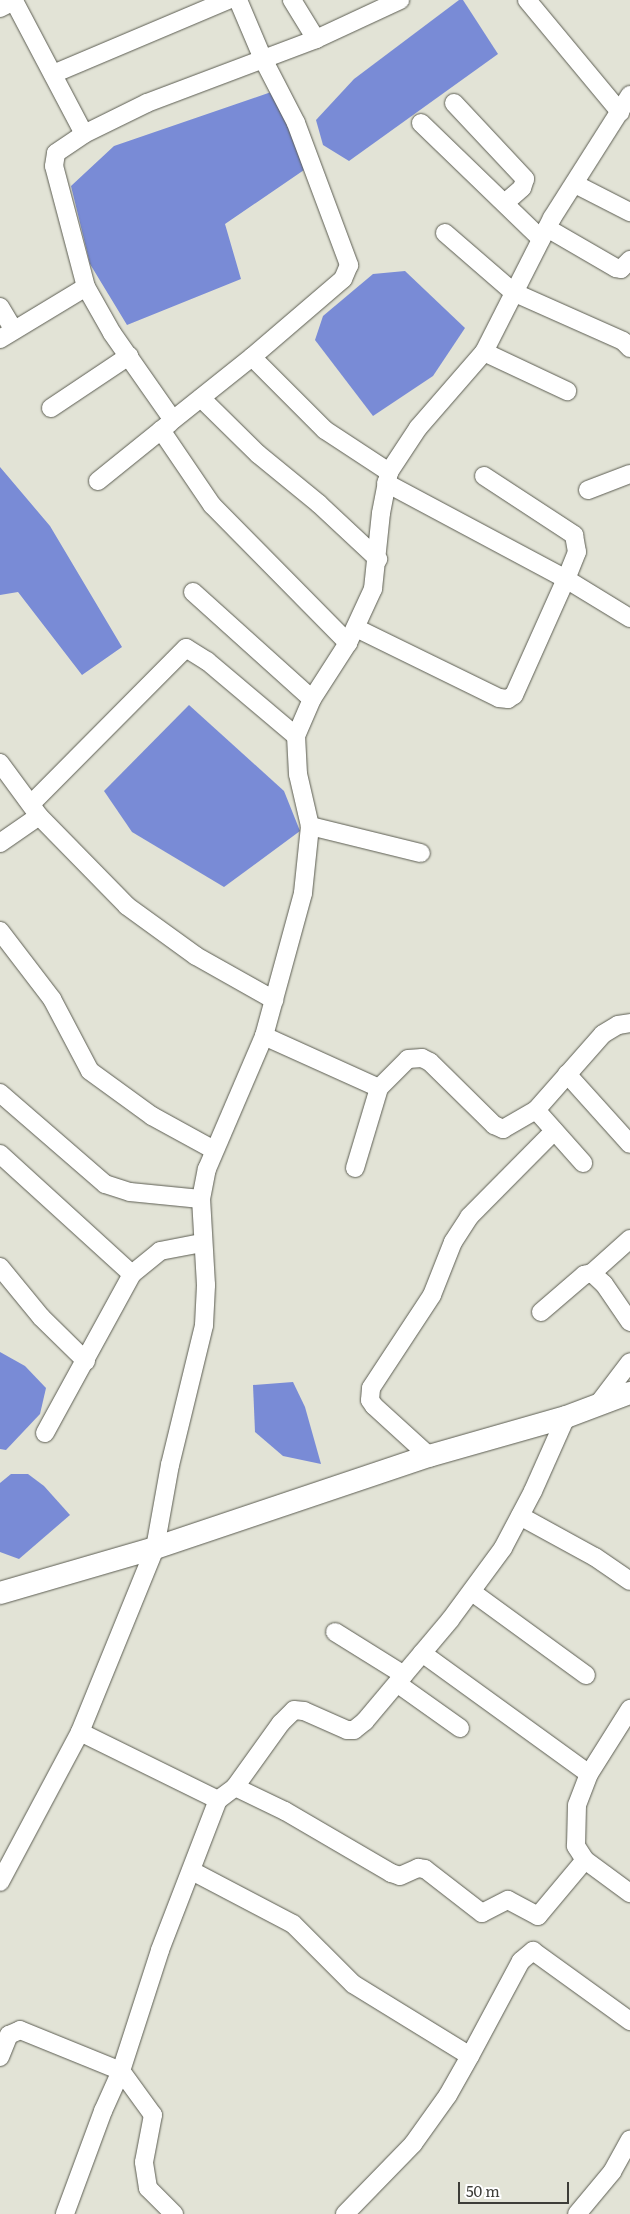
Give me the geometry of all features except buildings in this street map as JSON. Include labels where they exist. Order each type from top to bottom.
[{"type":"main road","points":[[0,1593],[155,1548],[429,1456],[566,1417],[599,1403],[630,1393]]},
{"type":"street","points":[[53,74],[228,0]]},
{"type":"street","points":[[98,480],[252,357],[343,279],[348,265],[296,123],[263,59],[238,0]]},
{"type":"street","points":[[292,0],[316,39]]},
{"type":"street","points":[[400,0],[316,39],[147,103],[84,134],[56,152],[54,166],[86,287],[129,356],[212,506],[352,636],[499,698],[508,699],[514,695],[577,552],[574,535],[484,476]]},
{"type":"street","points":[[527,0],[620,112]]},
{"type":"street","points":[[10,3],[53,74],[84,134]]},
{"type":"street","points":[[0,1882],[80,1732],[155,1548],[170,1465],[204,1324],[206,1285],[202,1243],[201,1199],[214,1150],[264,1036],[303,893],[310,826],[298,774],[296,736],[312,700],[352,636],[373,589],[387,478],[418,428],[484,352],[544,234],[630,94]]},
{"type":"street","points":[[454,103],[525,179],[522,188],[505,203]]},
{"type":"street","points":[[421,122],[505,203],[544,234],[616,268],[622,269],[630,260]]},
{"type":"street","points":[[574,184],[630,212]]},
{"type":"street","points":[[446,233],[513,292],[622,341],[630,348]]},
{"type":"street","points":[[0,307],[7,334],[86,287]]},
{"type":"street","points":[[484,352],[567,391]]},
{"type":"street","points":[[51,408],[129,356]]},
{"type":"street","points":[[252,357],[325,430],[387,478],[566,579],[630,618]]},
{"type":"street","points":[[201,398],[258,454],[319,504],[378,559]]},
{"type":"street","points":[[588,490],[630,474]]},
{"type":"street","points":[[192,592],[312,700]]},
{"type":"street","points":[[0,843],[35,810],[186,648],[197,653],[296,736]]},
{"type":"street","points":[[0,763],[35,810],[127,906],[196,956],[274,1000]]},
{"type":"street","points":[[310,826],[421,853]]},
{"type":"street","points":[[0,931],[52,999],[90,1071],[152,1116],[214,1150]]},
{"type":"street","points":[[355,1168],[379,1088],[408,1059],[414,1057],[430,1062],[494,1125],[503,1129],[511,1127],[536,1110],[603,1034],[618,1025],[630,1023]]},
{"type":"street","points":[[264,1036],[379,1088]]},
{"type":"street","points":[[567,1074],[630,1144]]},
{"type":"street","points":[[0,1093],[105,1184],[130,1192],[201,1199]]},
{"type":"street","points":[[536,1110],[583,1163]]},
{"type":"street","points":[[429,1456],[374,1406],[370,1400],[371,1388],[432,1295],[453,1242],[468,1217],[554,1131]]},
{"type":"street","points":[[0,1154],[132,1274]]},
{"type":"street","points":[[541,1312],[584,1275],[592,1273],[630,1239]]},
{"type":"street","points":[[45,1433],[132,1274],[160,1251],[202,1243]]},
{"type":"street","points":[[0,1267],[42,1317],[86,1361]]},
{"type":"street","points":[[592,1273],[604,1284],[630,1322]]},
{"type":"street","points":[[599,1403],[630,1362]]},
{"type":"street","points":[[64,2214],[103,2111],[122,2071],[160,1950],[218,1800],[235,1786],[281,1723],[294,1710],[354,1730],[401,1679],[472,1592],[503,1548],[566,1417]]},
{"type":"street","points":[[520,1516],[596,1557],[630,1581]]},
{"type":"street","points":[[472,1592],[586,1675]]},
{"type":"street","points":[[335,1632],[401,1679],[460,1728]]},
{"type":"street","points":[[422,1653],[589,1774]]},
{"type":"street","points":[[630,1709],[589,1774],[575,1819],[576,1846],[585,1860],[630,1893]]},
{"type":"street","points":[[80,1732],[218,1800]]},
{"type":"street","points":[[235,1786],[285,1811],[391,1874],[400,1876],[418,1868],[425,1869],[482,1913],[508,1900],[538,1916],[585,1860]]},
{"type":"street","points":[[192,1871],[293,1924],[353,1984],[470,2056]]},
{"type":"street","points":[[348,2213],[413,2144],[448,2096],[521,1961],[533,1951],[630,2021]]},
{"type":"street","points":[[0,2057],[9,2035],[20,2030],[122,2071],[153,2115],[144,2162],[148,2188],[174,2214]]},
{"type":"street","points":[[577,2214],[612,2172],[630,2140]]},
{"type":"water","points":[[459,0],[463,0],[498,54],[349,161],[323,145],[316,120],[354,79]]},
{"type":"water","points":[[277,90],[304,170],[225,224],[241,279],[127,325],[90,264],[71,186],[114,146]]},
{"type":"water","points":[[405,271],[465,328],[433,376],[373,416],[315,340],[323,316],[373,274]]},
{"type":"water","points":[[0,467],[50,526],[122,647],[82,675],[18,592],[0,595]]},
{"type":"water","points":[[189,705],[284,791],[300,831],[224,887],[132,832],[104,791]]},
{"type":"water","points":[[0,1352],[25,1366],[46,1388],[40,1414],[6,1450],[0,1449]]},
{"type":"water","points":[[293,1382],[305,1407],[321,1464],[283,1456],[255,1432],[253,1385]]},
{"type":"water","points":[[11,1474],[28,1474],[44,1486],[70,1515],[19,1559],[0,1552],[0,1483]]}]
